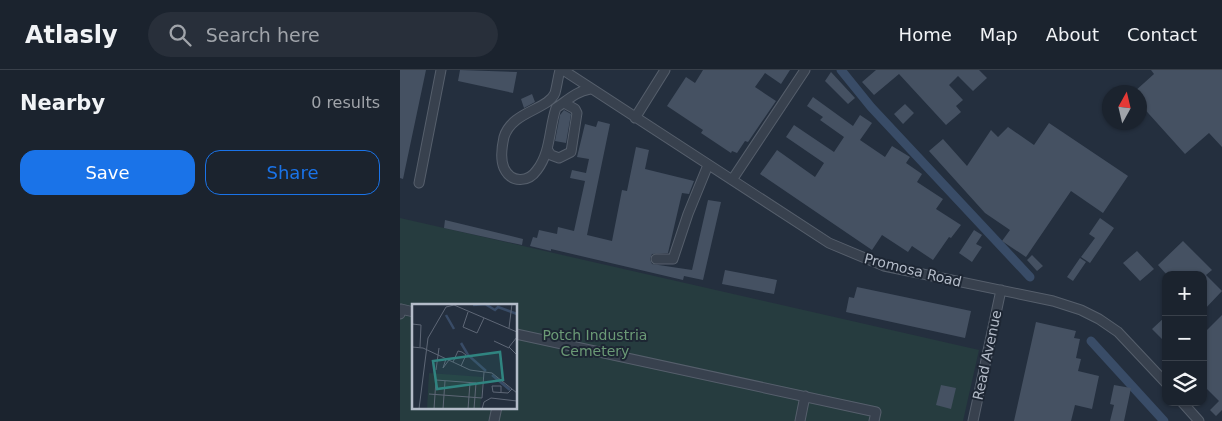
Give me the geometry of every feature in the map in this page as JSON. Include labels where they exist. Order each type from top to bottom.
[{"type":"street","points":[[420,183],[441,70]]},
{"type":"street","points":[[561,70],[555,93],[550,100],[522,115],[510,126],[503,144],[503,167],[511,177],[522,180],[530,177],[538,170],[547,149],[556,108],[566,104],[574,93],[590,89]]},
{"type":"street","name":"Promosa Road","points":[[561,70],[829,243],[868,261],[928,276],[1053,301],[1099,319],[1118,332],[1162,379]]},
{"type":"street","points":[[635,118],[665,70]]},
{"type":"street","points":[[732,180],[805,70]]},
{"type":"street","points":[[547,149],[551,155],[559,158],[570,152],[577,113],[575,109],[566,104]]},
{"type":"street","points":[[656,259],[673,259],[688,214],[708,165]]},
{"type":"street","name":"Read Avenue","points":[[973,421],[1000,290]]},
{"type":"street","points":[[400,314],[401,309],[412,312]]},
{"type":"street","points":[[518,334],[876,412],[874,421]]},
{"type":"street","points":[[800,421],[805,396]]},
{"type":"street","points":[[1186,406],[1199,421]]},
{"type":"street","points":[[494,421],[497,408]]},
{"type":"green space","name":"Potch Industria Cemetery","points":[[400,218],[979,350],[963,421],[400,421]]},
{"type":"building","points":[[400,70],[426,70],[403,179],[400,178]]},
{"type":"building","points":[[460,70],[517,72],[513,93],[458,81]]},
{"type":"building","points":[[703,70],[790,70],[781,84],[765,73],[755,87],[776,101],[748,142],[745,141],[737,153],[732,151],[731,153],[701,133],[703,130],[667,106],[686,77],[695,83]]},
{"type":"building","points":[[876,70],[979,70],[987,78],[973,91],[958,76],[949,85],[963,100],[956,106],[961,112],[946,125],[899,74],[874,95],[862,82]]},
{"type":"building","points":[[1151,70],[1222,70],[1222,147],[1209,133],[1185,154],[1147,112],[1147,85],[1142,85],[1154,74]]},
{"type":"building","points":[[831,72],[855,98],[848,104],[825,81]]},
{"type":"building","points":[[532,94],[535,102],[524,108],[521,99]]},
{"type":"building","points":[[813,97],[853,126],[860,115],[872,123],[860,140],[885,157],[892,146],[910,157],[906,163],[922,174],[917,182],[943,199],[936,209],[961,225],[951,238],[949,237],[933,260],[912,246],[908,252],[882,235],[872,250],[760,174],[777,150],[815,177],[824,163],[786,137],[794,125],[834,152],[844,137],[820,120],[823,117],[807,106]]},
{"type":"building","points":[[905,104],[914,113],[903,124],[894,114]]},
{"type":"building","points":[[564,110],[571,114],[566,143],[555,141],[560,115]]},
{"type":"building","points":[[598,121],[610,124],[587,235],[612,241],[622,190],[627,191],[636,147],[649,150],[645,169],[694,181],[689,194],[682,193],[668,253],[652,254],[650,259],[652,264],[692,270],[708,200],[721,202],[703,280],[684,276],[683,280],[551,249],[551,251],[530,246],[533,237],[537,238],[539,230],[557,234],[558,227],[574,231],[585,181],[570,178],[572,170],[586,173],[589,159],[577,157],[585,124],[596,127]]},
{"type":"building","points":[[1049,123],[1128,176],[1103,213],[1071,191],[1026,257],[1002,241],[1010,230],[985,213],[929,151],[943,139],[967,166],[991,130],[998,137],[1008,127],[1034,145]]},
{"type":"building","points":[[1100,218],[1114,228],[1090,263],[1081,257],[1095,238],[1089,234]]},
{"type":"building","points":[[445,220],[523,239],[522,245],[444,228]]},
{"type":"building","points":[[974,230],[982,235],[976,244],[982,247],[972,262],[959,253]]},
{"type":"building","points":[[1183,241],[1212,270],[1207,274],[1207,271],[1163,271],[1158,265]]},
{"type":"building","points":[[1137,251],[1154,269],[1140,281],[1123,263]]},
{"type":"building","points":[[1032,255],[1043,266],[1037,271],[1027,260]]},
{"type":"building","points":[[1080,258],[1086,262],[1073,281],[1067,277]]},
{"type":"building","points":[[725,270],[777,280],[774,294],[722,284]]},
{"type":"building","points":[[1207,276],[1222,291],[1207,307]]},
{"type":"building","points":[[857,287],[971,311],[965,338],[846,312],[849,297],[854,298]]},
{"type":"building","points":[[1222,315],[1222,410],[1216,416],[1210,410],[1219,401],[1207,389],[1207,330]]},
{"type":"building","points":[[1162,320],[1162,339],[1152,329]]},
{"type":"building","points":[[1036,322],[1076,331],[1074,338],[1080,339],[1076,358],[1081,359],[1078,371],[1099,376],[1092,409],[1075,405],[1071,421],[1014,421]]},
{"type":"building","points":[[941,385],[956,388],[951,409],[936,405]]},
{"type":"building","points":[[1114,385],[1131,388],[1124,421],[1110,421],[1114,405],[1110,404]]},
{"type":"waterway","points":[[841,70],[871,107],[1030,277]]},
{"type":"waterway","points":[[1091,341],[1164,421]]}]
